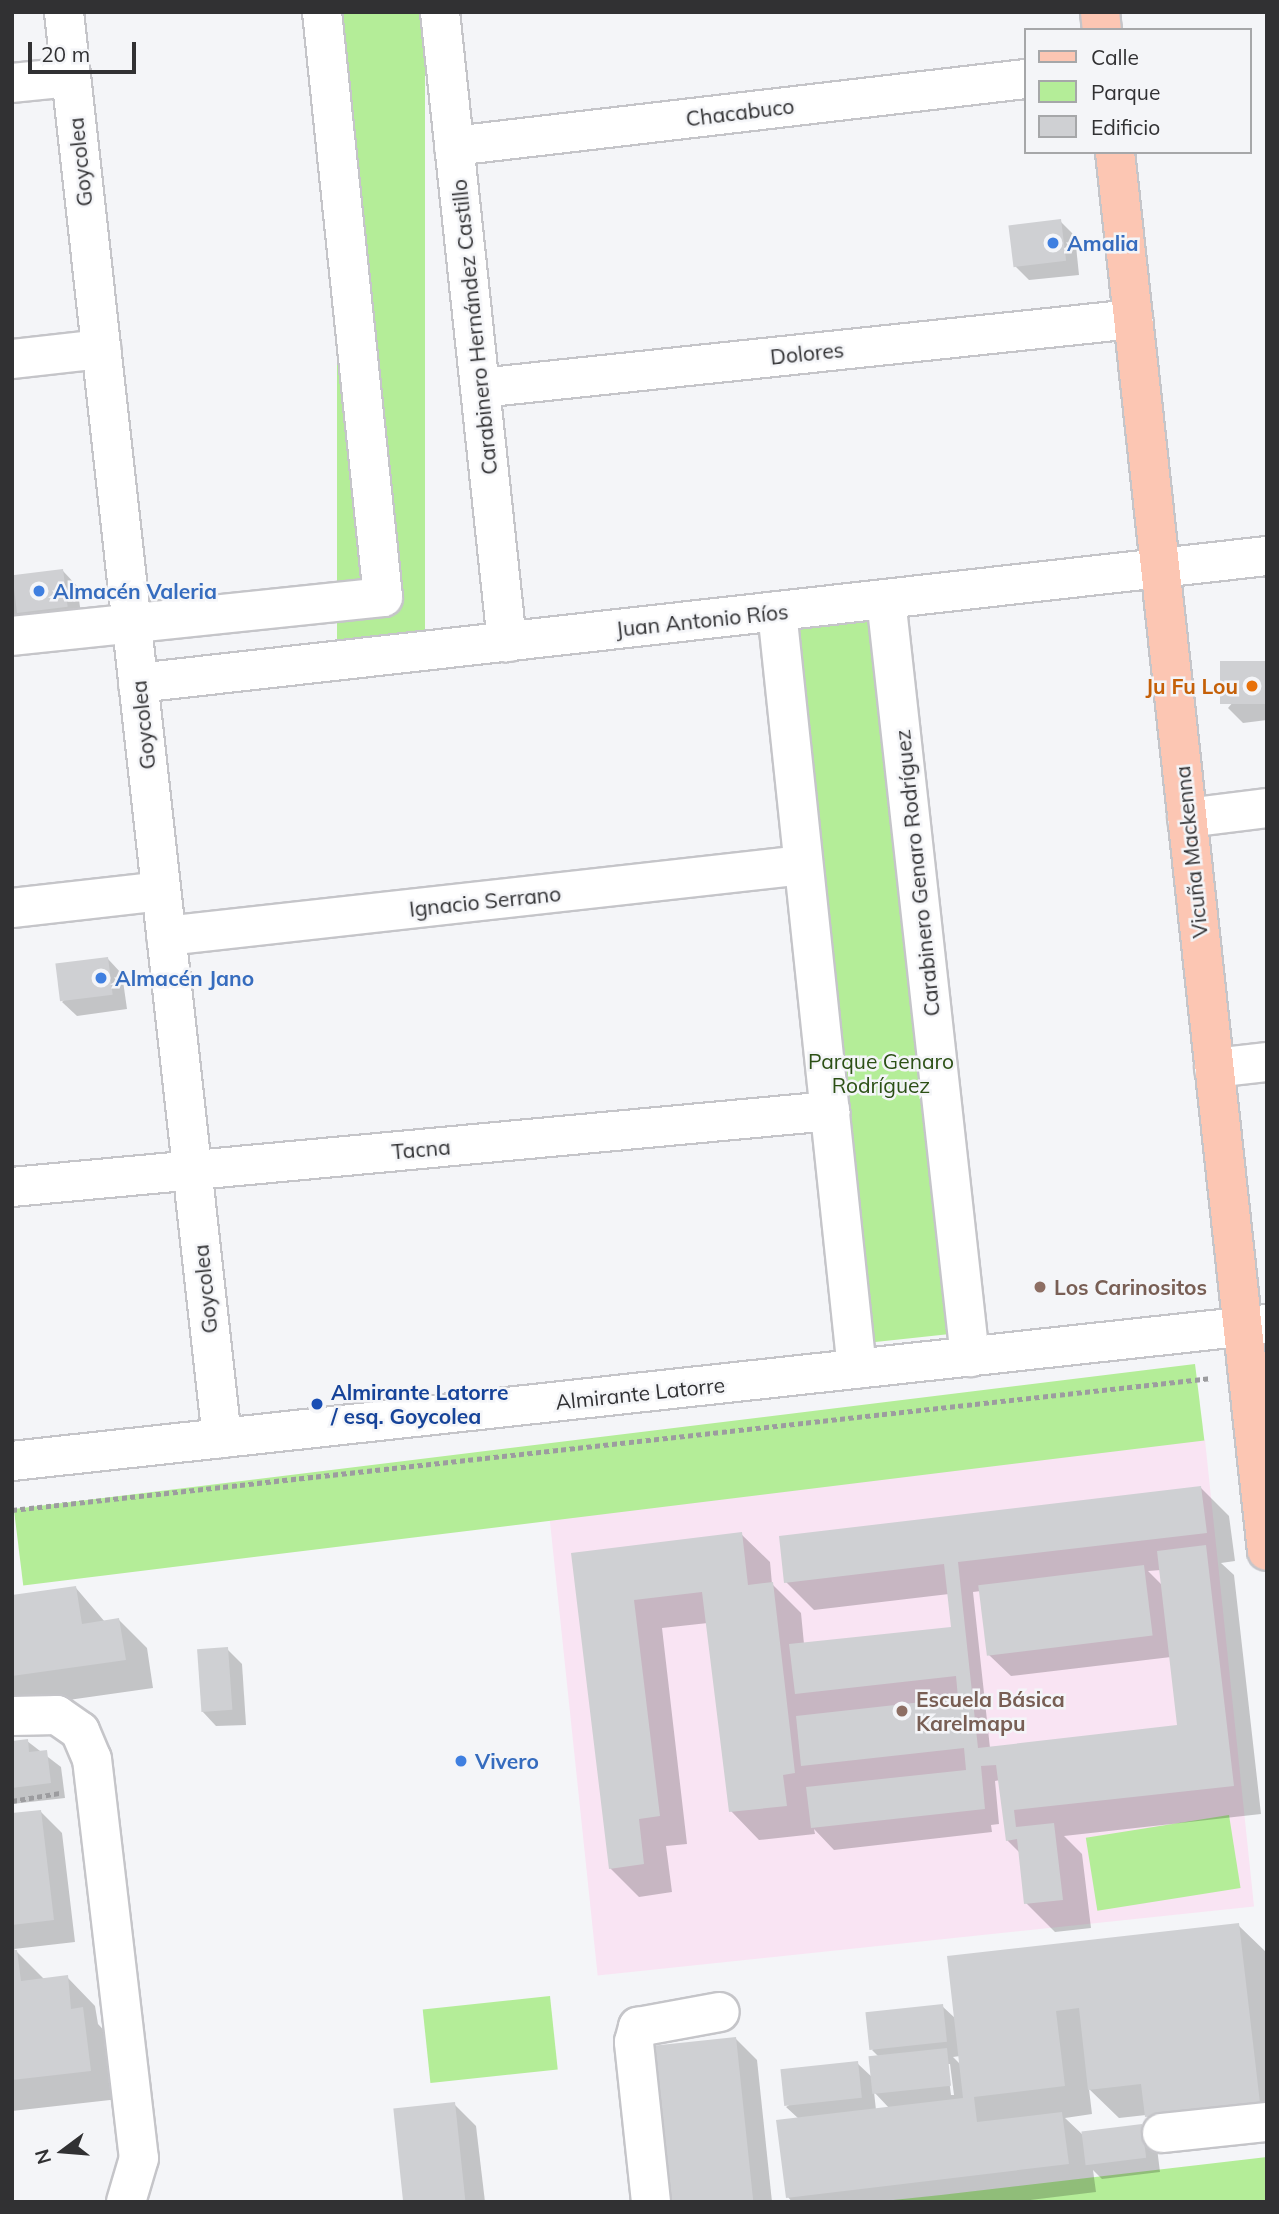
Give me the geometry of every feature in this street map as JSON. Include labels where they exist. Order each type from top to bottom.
[{"type":"main road","name":"Vicuña Mackenna","points":[[1115,154],[1214,1068],[1255,1325],[1247,1374],[1267,1551]]},
{"type":"street","name":"Goycolea","points":[[64,12],[222,1438]]},
{"type":"street","points":[[12,636],[383,597],[322,12]]},
{"type":"street","name":"Carabinero Hernández Castillo","points":[[440,12],[507,642]]},
{"type":"street","points":[[12,83],[71,77]]},
{"type":"street","name":"Chacabuco","points":[[454,146],[1024,79]]},
{"type":"street","name":"Dolores","points":[[480,388],[1133,319]]},
{"type":"street","points":[[12,359],[101,349]]},
{"type":"street","name":"Juan Antonio Ríos","points":[[138,683],[1267,556]]},
{"type":"street","name":"Carabinero Genaro Rodríguez","points":[[886,599],[970,1357]]},
{"type":"street","points":[[777,611],[857,1369]]},
{"type":"street","points":[[1187,818],[1267,808]]},
{"type":"street","name":"Ignacio Serrano","points":[[166,936],[803,865]]},
{"type":"street","points":[[12,908],[161,891]]},
{"type":"street","points":[[1214,1068],[1267,1062]]},
{"type":"street","name":"Tacna","points":[[12,1187],[830,1111]]},
{"type":"street","name":"Almirante Latorre","points":[[12,1461],[1255,1325]]},
{"type":"street","points":[[12,1716],[57,1715],[80,1731],[92,1759],[139,2158],[126,2202]]},
{"type":"street","points":[[651,2202],[634,2042],[638,2027],[720,2012]]},
{"type":"street","points":[[1162,2133],[1267,2122]]},
{"type":"path","points":[[12,1510],[1247,1374]]},
{"type":"path","points":[[12,1801],[96,1788]]},
{"type":"shaded area","name":"Escuela Básica Karelmapu","points":[[1205,1440],[1254,1906],[598,1975],[549,1509]]},
{"type":"green space","points":[[337,12],[425,12],[425,649],[337,649]]},
{"type":"green space","name":"Parque Genaro Rodríguez","points":[[875,621],[950,1334],[861,1343],[786,630]]},
{"type":"green space","points":[[1195,1364],[1204,1440],[23,1585],[14,1509]]},
{"type":"green space","points":[[1229,1815],[1241,1888],[1097,1911],[1086,1838]]},
{"type":"green space","points":[[550,1996],[558,2070],[430,2083],[423,2009]]},
{"type":"green space","points":[[1267,2157],[1267,2202],[874,2202],[941,2195]]},
{"type":"building","points":[[1061,219],[1066,261],[1014,267],[1008,225]]},
{"type":"building","name":"Almacén Valeria","points":[[63,569],[68,607],[17,613],[12,575]]},
{"type":"building","points":[[1220,661],[1267,661],[1267,704],[1220,704]]},
{"type":"building","points":[[108,957],[113,995],[60,1001],[55,963]]},
{"type":"building","points":[[1201,1486],[1207,1533],[958,1562],[978,1748],[1177,1725],[1157,1551],[1206,1545],[1234,1786],[1014,1810],[1016,1827],[1054,1823],[1063,1900],[1024,1904],[1017,1839],[1006,1841],[996,1765],[981,1766],[985,1809],[811,1828],[806,1787],[966,1770],[964,1748],[801,1766],[796,1716],[958,1698],[956,1676],[795,1694],[789,1644],[951,1627],[944,1564],[784,1583],[779,1536]]},
{"type":"building","points":[[742,1532],[748,1585],[773,1582],[795,1773],[783,1775],[787,1806],[729,1812],[702,1592],[634,1600],[660,1816],[639,1819],[644,1864],[609,1869],[571,1553]]},
{"type":"building","points":[[1144,1565],[1153,1635],[987,1656],[978,1585]]},
{"type":"building","points":[[76,1586],[82,1624],[119,1618],[126,1660],[12,1676],[12,1595]]},
{"type":"building","points":[[228,1647],[232,1710],[201,1712],[197,1649]]},
{"type":"building","points":[[28,1739],[29,1752],[47,1750],[51,1783],[12,1788],[12,1741]]},
{"type":"building","points":[[41,1810],[54,1920],[12,1925],[12,1813]]},
{"type":"building","points":[[1239,1923],[1260,2103],[1145,2117],[1141,2084],[1088,2090],[1079,2008],[1056,2011],[1065,2086],[974,2097],[977,2122],[1062,2112],[1069,2164],[786,2198],[776,2120],[963,2098],[947,1956]]},
{"type":"building","points":[[12,1950],[17,1950],[21,1981],[68,1975],[71,2009],[83,2007],[91,2071],[12,2080]]},
{"type":"building","points":[[943,2004],[947,2042],[869,2050],[865,2012]]},
{"type":"building","points":[[736,2037],[753,2202],[665,2202],[648,2046]]},
{"type":"building","points":[[947,2048],[951,2086],[872,2094],[868,2056]]},
{"type":"building","points":[[858,2061],[862,2098],[784,2106],[780,2069]]},
{"type":"building","points":[[455,2102],[466,2202],[403,2202],[393,2108]]},
{"type":"building","points":[[1142,2124],[1146,2158],[1086,2165],[1081,2131]]},
{"type":"place","name":"Amalia","points":[[1053,243]]},
{"type":"place","name":"Almacén Valeria","points":[[39,591]]},
{"type":"place","name":"Ju Fu Lou","points":[[1252,686]]},
{"type":"place","name":"Almacén Jano","points":[[101,978]]},
{"type":"place","name":"Los Carinositos","points":[[1040,1287]]},
{"type":"place","name":"Almirante Latorre / esq. Goycolea","points":[[317,1404]]},
{"type":"place","name":"Escuela Básica Karelmapu","points":[[902,1711]]},
{"type":"place","name":"Vivero","points":[[461,1761]]}]
